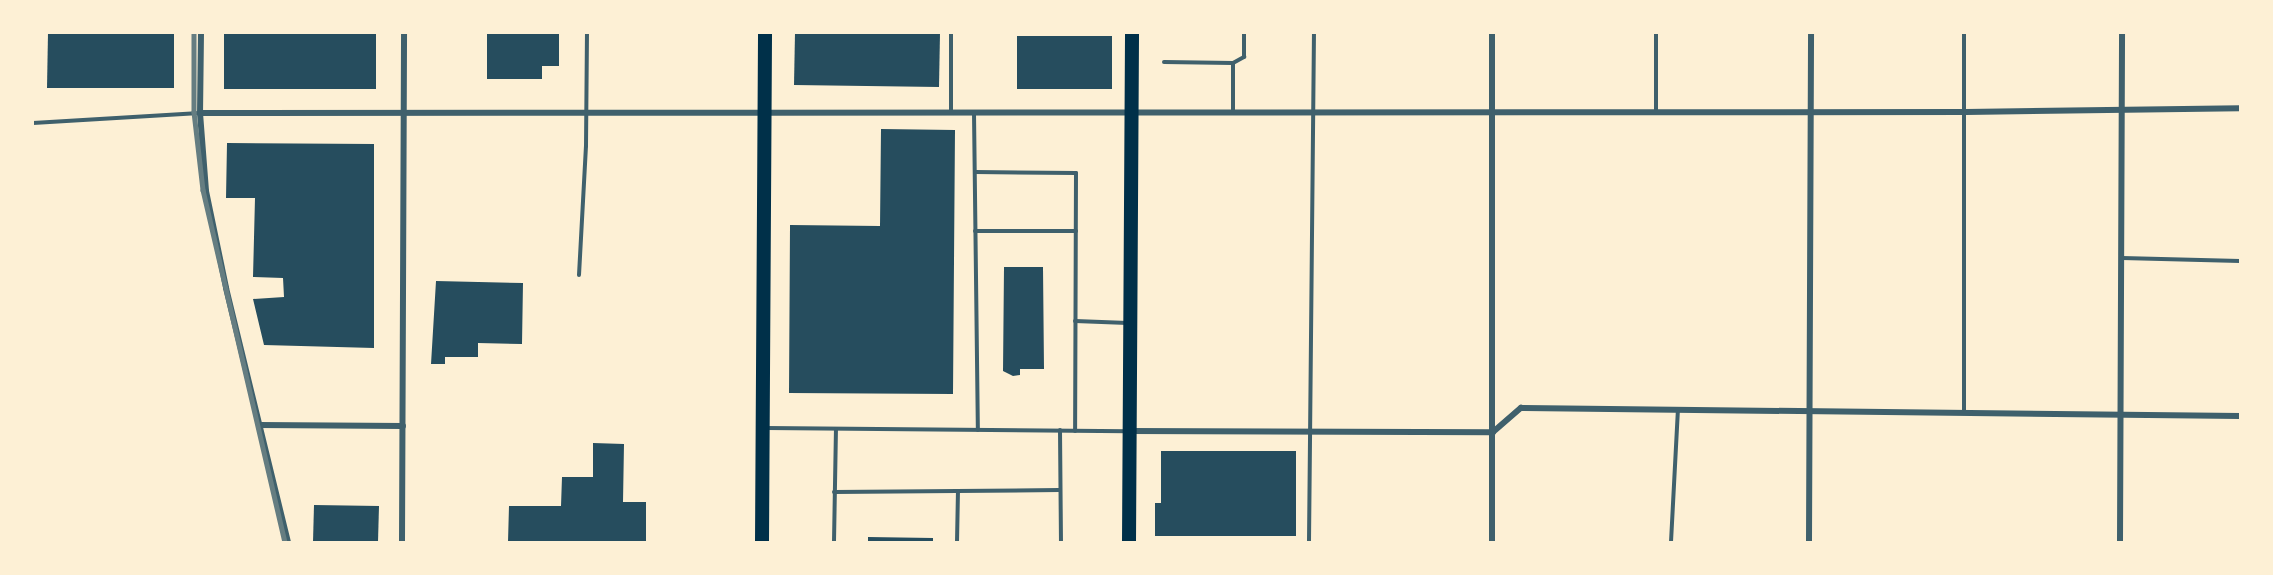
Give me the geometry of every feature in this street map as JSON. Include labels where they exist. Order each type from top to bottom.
[{"type":"highway","points":[[762,542],[765,33]]},
{"type":"highway","points":[[1129,542],[1132,33]]},
{"type":"street","points":[[201,33],[200,113],[206,191],[288,542]]},
{"type":"street","points":[[402,542],[404,33]]},
{"type":"street","points":[[1492,33],[1492,542]]},
{"type":"street","points":[[1809,542],[1811,33]]},
{"type":"street","points":[[2120,542],[2122,33]]},
{"type":"street","points":[[200,113],[1966,112],[2240,108]]},
{"type":"street","points":[[1129,431],[1493,432],[1521,408],[1810,412],[2120,412],[2240,416]]},
{"type":"street","points":[[259,425],[402,426]]},
{"type":"lane","points":[[579,275],[587,33]]},
{"type":"lane","points":[[951,33],[951,112]]},
{"type":"lane","points":[[1164,62],[1233,63],[1244,57],[1244,33]]},
{"type":"lane","points":[[1309,542],[1314,33]]},
{"type":"lane","points":[[1656,33],[1656,112]]},
{"type":"lane","points":[[1964,33],[1966,112],[1964,413]]},
{"type":"lane","points":[[1233,63],[1233,112]]},
{"type":"lane","points":[[974,112],[978,430]]},
{"type":"lane","points":[[33,123],[200,113]]},
{"type":"lane","points":[[975,172],[1076,173],[1075,431]]},
{"type":"lane","points":[[975,231],[1076,231]]},
{"type":"lane","points":[[2121,258],[2240,261]]},
{"type":"lane","points":[[1075,321],[1130,323]]},
{"type":"lane","points":[[1671,542],[1678,410]]},
{"type":"lane","points":[[762,428],[1129,431]]},
{"type":"lane","points":[[834,542],[836,429]]},
{"type":"lane","points":[[1059,430],[1061,542]]},
{"type":"lane","points":[[834,492],[1059,490]]},
{"type":"lane","points":[[957,542],[958,492]]},
{"type":"building","points":[[48,33],[174,33],[174,88],[47,88]]},
{"type":"building","points":[[224,33],[376,33],[376,89],[224,89]]},
{"type":"building","points":[[487,33],[559,33],[559,66],[542,66],[542,79],[487,79]]},
{"type":"building","points":[[795,33],[940,33],[939,87],[794,85]]},
{"type":"building","points":[[1017,36],[1112,36],[1112,89],[1017,89]]},
{"type":"building","points":[[881,129],[955,130],[953,394],[789,393],[790,225],[880,226]]},
{"type":"building","points":[[227,143],[374,144],[374,348],[264,345],[253,299],[284,297],[283,278],[253,277],[255,198],[226,198]]},
{"type":"building","points":[[1004,267],[1043,267],[1044,369],[1020,369],[1020,375],[1013,376],[1003,371]]},
{"type":"building","points":[[436,281],[523,283],[522,344],[478,343],[478,357],[445,357],[445,364],[431,364]]},
{"type":"building","points":[[593,443],[624,444],[623,502],[646,502],[646,542],[508,542],[509,506],[561,506],[562,477],[593,477]]},
{"type":"building","points":[[1161,451],[1296,451],[1296,536],[1155,536],[1155,503],[1161,503]]},
{"type":"building","points":[[314,505],[379,506],[378,542],[313,542]]},
{"type":"building","points":[[868,537],[933,538],[933,542],[868,542]]},
{"type":"railway","points":[[194,33],[194,112],[203,190],[285,542]]}]
